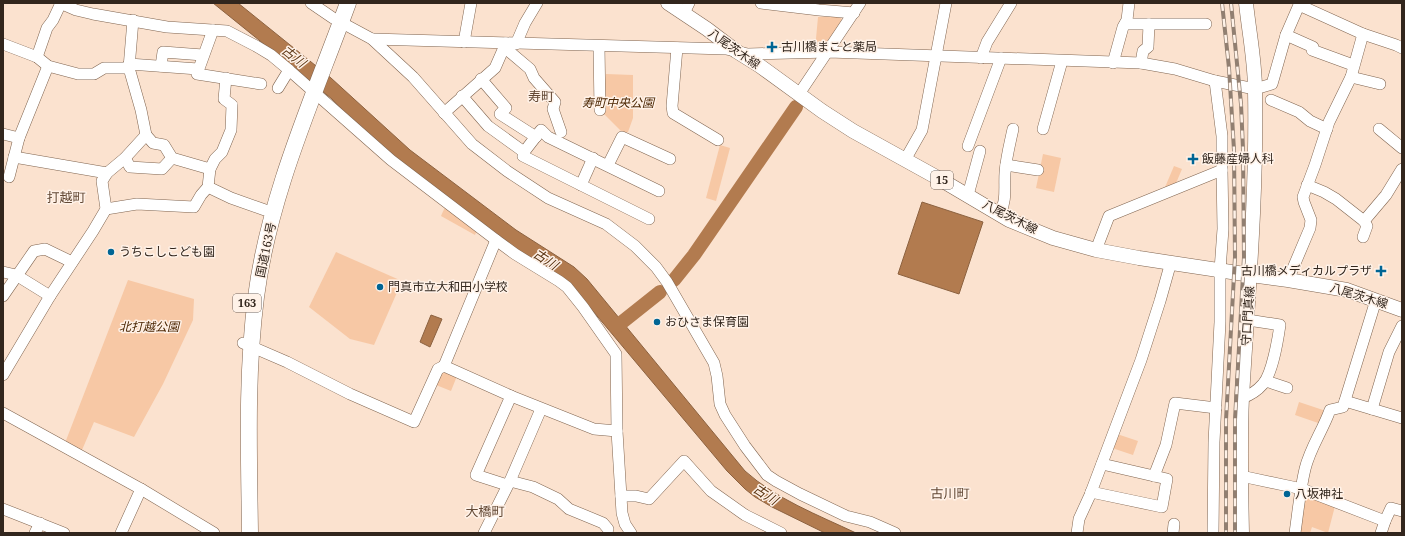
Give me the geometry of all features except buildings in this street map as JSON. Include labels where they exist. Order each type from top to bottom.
[{"type":"highway","name":"国道163号","points":[[335,25],[338,3]]},
{"type":"highway","name":"国道163号","points":[[250,533],[249,377],[247,344],[248,294],[254,254],[278,165],[335,25],[348,3]]},
{"type":"highway","name":"国道163号","points":[[241,533],[242,377],[247,344],[264,254],[275,206],[311,87]]},
{"type":"main road","name":"八尾茨木線","points":[[668,3],[686,8],[736,51],[853,131],[968,195],[1009,220],[1053,238],[1096,250],[1347,290],[1402,308]]},
{"type":"main road","name":"守口門真線","points":[[1242,533],[1242,398],[1251,275],[1255,89],[1246,3]]},
{"type":"street","points":[[37,57],[47,28],[53,20],[60,3],[76,10],[93,14],[167,27],[227,31],[271,55],[311,87],[392,160],[515,254],[567,287],[616,354],[617,431],[622,513],[628,529],[608,531],[603,524],[569,509],[558,499],[533,487],[476,475],[511,396]]},
{"type":"street","points":[[311,3],[335,25],[372,39],[508,45],[726,49],[756,54],[829,52],[1140,63],[1175,69],[1215,81],[1255,89],[1272,84],[1286,35],[1299,5],[1363,34],[1402,48]]},
{"type":"street","points":[[464,42],[471,3]]},
{"type":"street","points":[[444,113],[495,68],[508,45],[525,23],[537,3]]},
{"type":"street","points":[[761,3],[854,13]]},
{"type":"street","points":[[799,94],[829,52],[860,3]]},
{"type":"street","points":[[905,160],[922,130],[946,3]]},
{"type":"street","points":[[981,58],[987,42],[1011,3]]},
{"type":"street","points":[[1113,63],[1123,27],[1127,20],[1129,3]]},
{"type":"street","points":[[134,20],[129,66],[146,136],[153,143],[164,145],[172,158],[210,169]]},
{"type":"street","points":[[1125,24],[1206,24]]},
{"type":"street","points":[[1140,63],[1143,51],[1148,47],[1149,24]]},
{"type":"street","points":[[213,30],[197,74],[261,84]]},
{"type":"street","points":[[1288,280],[1310,228],[1311,220],[1303,197],[1329,122],[1350,77],[1363,34]]},
{"type":"street","points":[[1286,35],[1313,47],[1312,50],[1353,65]]},
{"type":"street","points":[[372,39],[413,77],[472,144],[507,171],[548,198],[606,224],[635,246],[647,258],[667,282],[714,363],[720,404],[725,415],[745,446],[767,474],[776,481],[800,494],[846,516],[870,522],[895,533]]},
{"type":"street","points":[[3,44],[37,57],[48,66],[78,74],[94,74],[104,68],[129,66],[161,66],[198,69]]},
{"type":"street","points":[[508,45],[530,69],[534,78],[555,102],[553,109],[561,132]]},
{"type":"street","points":[[599,46],[600,110]]},
{"type":"street","points":[[677,48],[672,106],[673,113],[718,140]]},
{"type":"street","points":[[161,66],[163,52],[203,55]]},
{"type":"street","points":[[968,146],[1001,58]]},
{"type":"street","points":[[1043,129],[1062,61]]},
{"type":"street","points":[[9,177],[10,160],[48,66]]},
{"type":"street","points":[[278,88],[289,70]]},
{"type":"street","points":[[1350,77],[1380,84]]},
{"type":"street","points":[[106,209],[137,204],[194,207],[208,187],[210,169],[215,159],[222,152],[231,130],[232,105],[224,99],[226,78]]},
{"type":"street","points":[[481,80],[506,108],[500,114],[536,137]]},
{"type":"street","points":[[1213,533],[1220,322],[1220,270],[1223,229],[1222,136],[1215,81]]},
{"type":"street","points":[[462,96],[488,126],[524,152],[523,156],[649,219]]},
{"type":"street","points":[[1271,100],[1298,112],[1310,121],[1327,129]]},
{"type":"street","points":[[1000,214],[1003,208],[1006,191],[1005,173],[1013,129]]},
{"type":"street","points":[[1379,129],[1402,148]]},
{"type":"street","points":[[524,152],[541,130],[548,137],[659,191]]},
{"type":"street","points":[[3,134],[19,138]]},
{"type":"street","points":[[3,375],[50,296],[106,209],[102,181],[107,173],[146,136]]},
{"type":"street","points":[[608,165],[622,137],[670,159]]},
{"type":"street","points":[[968,195],[980,151]]},
{"type":"street","points":[[124,158],[130,167],[162,169],[172,158]]},
{"type":"street","points":[[581,185],[593,158]]},
{"type":"street","points":[[10,160],[107,173]]},
{"type":"street","points":[[1006,165],[1038,170]]},
{"type":"street","points":[[1364,222],[1386,195],[1398,184],[1402,169]]},
{"type":"street","points":[[1096,250],[1109,216],[1222,170]]},
{"type":"street","points":[[1307,185],[1336,199],[1364,222],[1367,226],[1363,236]]},
{"type":"street","points":[[208,187],[231,198],[265,210]]},
{"type":"street","points":[[247,344],[287,362],[350,394],[414,422],[438,369],[444,366],[496,240]]},
{"type":"street","points":[[3,296],[16,275],[34,251],[45,249],[72,262]]},
{"type":"street","points":[[1077,533],[1079,519],[1102,464],[1141,360],[1160,301],[1170,262]]},
{"type":"street","points":[[3,272],[16,275],[50,296]]},
{"type":"street","points":[[1296,533],[1305,468],[1310,452],[1330,410],[1343,406],[1376,300]]},
{"type":"street","points":[[1242,398],[1252,394],[1266,381],[1277,348],[1280,325],[1248,320]]},
{"type":"street","points":[[1372,409],[1389,352],[1402,326]]},
{"type":"street","points":[[444,366],[541,409],[594,430],[617,431]]},
{"type":"street","points":[[1266,381],[1287,388]]},
{"type":"street","points":[[1345,401],[1402,418]]},
{"type":"street","points":[[1154,476],[1166,445],[1175,403],[1216,408]]},
{"type":"street","points":[[484,533],[509,483],[541,409]]},
{"type":"street","points":[[3,414],[141,489],[214,533]]},
{"type":"street","points":[[621,496],[636,496],[649,499],[684,461],[711,491],[745,515],[781,533]]},
{"type":"street","points":[[1091,492],[1162,507],[1167,479],[1102,464]]},
{"type":"street","points":[[1241,476],[1302,489],[1385,521]]},
{"type":"street","points":[[121,533],[141,489]]},
{"type":"street","points":[[1381,533],[1391,508],[1402,511]]},
{"type":"street","points":[[3,509],[38,528],[64,533]]},
{"type":"green space","points":[[818,17],[838,17],[842,20],[822,48],[815,49]]},
{"type":"green space","name":"寿町中央公園","points":[[606,74],[633,75],[633,118],[628,132],[622,132],[602,112]]},
{"type":"green space","points":[[720,145],[730,148],[716,201],[706,198]]},
{"type":"green space","points":[[1043,154],[1061,158],[1054,192],[1036,188]]},
{"type":"green space","points":[[1174,166],[1182,169],[1174,188],[1163,192]]},
{"type":"green space","points":[[445,207],[477,230],[475,235],[441,216]]},
{"type":"green space","points":[[336,252],[402,281],[374,345],[350,339],[309,307]]},
{"type":"green space","name":"北打越公園","points":[[128,280],[194,299],[193,320],[163,384],[134,437],[94,422],[82,450],[65,443]]},
{"type":"green space","points":[[443,370],[457,376],[451,391],[436,385]]},
{"type":"green space","points":[[1299,402],[1323,410],[1324,415],[1321,424],[1295,415]]},
{"type":"green space","points":[[1117,434],[1138,441],[1133,455],[1112,448]]},
{"type":"green space","points":[[1305,494],[1335,506],[1328,533],[1312,527],[1310,533],[1299,533]]},
{"type":"water","name":"古川","points":[[213,3],[238,3],[331,78],[410,150],[516,230],[574,267],[587,279],[745,471],[770,490],[784,498],[812,513],[856,533],[825,533],[772,507],[745,489],[727,471],[577,292],[516,250],[402,163],[343,111],[332,99]]},
{"type":"water","points":[[922,202],[983,222],[959,294],[898,274]]},
{"type":"water","points":[[431,315],[442,319],[430,347],[420,342]]},
{"type":"waterway","points":[[674,280],[694,255],[796,107]]},
{"type":"waterway","points":[[616,327],[660,292]]},
{"type":"railway","points":[[1222,3],[1229,68],[1234,150],[1235,257],[1226,420],[1226,533]]},
{"type":"railway","points":[[1231,3],[1241,104],[1244,257],[1235,420],[1235,533]]},
{"type":"place","name":"古川橋まこと薬局","points":[[772,47]]},
{"type":"place","name":"飯藤産婦人科","points":[[1193,159]]},
{"type":"place","name":"うちこしこども園","points":[[111,252]]},
{"type":"place","name":"古川橋メディカルプラザ","points":[[1381,271]]},
{"type":"place","name":"門真市立大和田小学校","points":[[380,287]]},
{"type":"place","name":"おひさま保育園","points":[[657,322]]},
{"type":"place","name":"八坂神社","points":[[1287,494]]},
{"type":"district","name":"寿町","points":[[541,96]]},
{"type":"district","name":"打越町","points":[[66,197]]},
{"type":"district","name":"古川町","points":[[950,493]]},
{"type":"district","name":"大橋町","points":[[485,511]]}]
